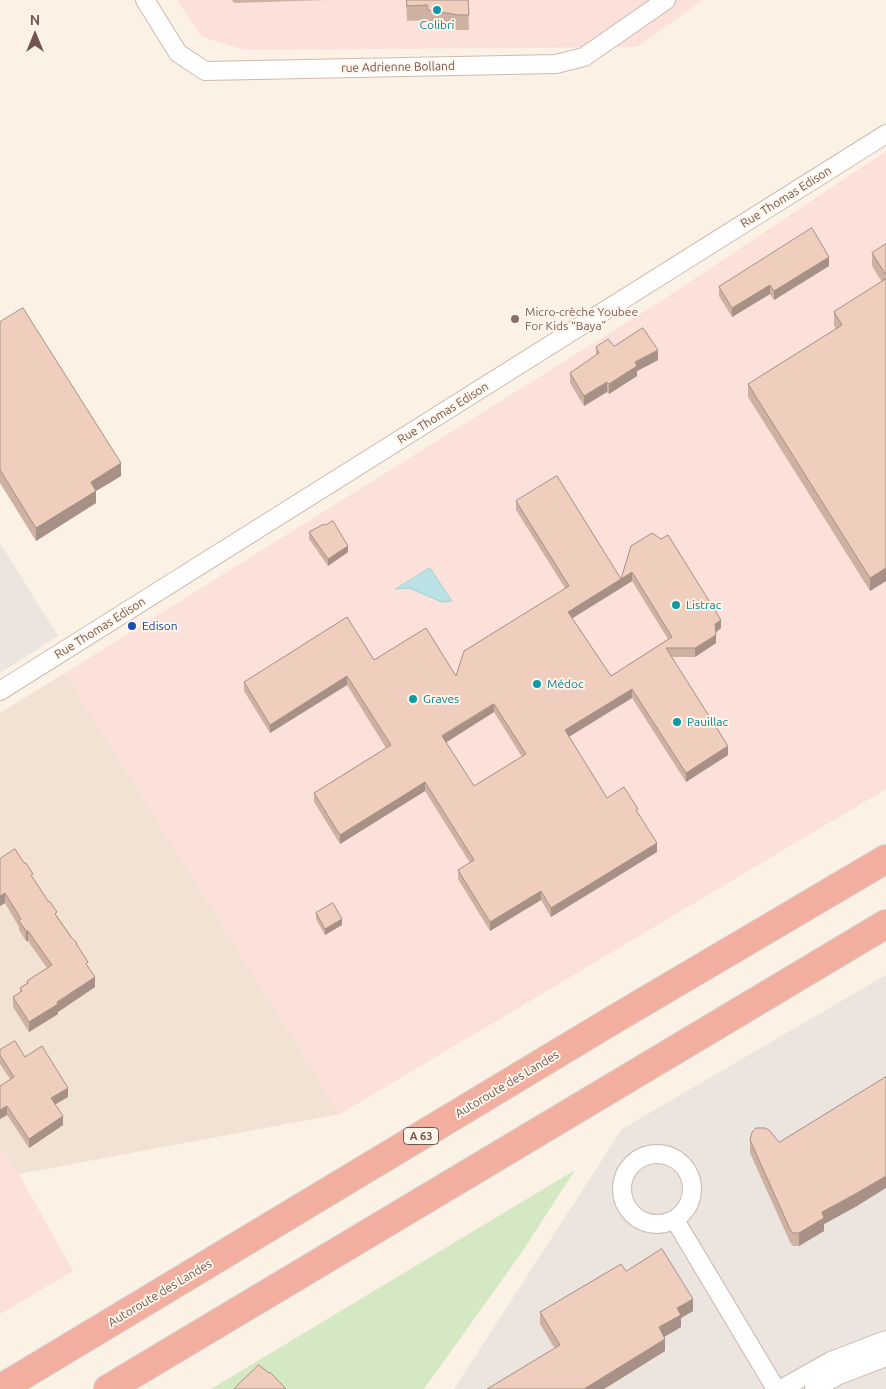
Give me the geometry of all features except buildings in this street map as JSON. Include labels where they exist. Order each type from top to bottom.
[{"type":"highway","name":"Autoroute des Landes","points":[[0,1389],[613,1020],[886,859]]},
{"type":"highway","points":[[108,1389],[886,924]]},
{"type":"street","name":"rue Adrienne Bolland","points":[[145,0],[178,53],[205,71],[556,64],[584,57],[666,0]]},
{"type":"street","name":"Rue Thomas Edison","points":[[0,691],[886,134]]},
{"type":"street","points":[[658,1154],[669,1156],[679,1161],[687,1170],[692,1181],[693,1192],[690,1203],[684,1213],[675,1220],[663,1224],[651,1224],[640,1220],[631,1213],[624,1203],[623,1179],[628,1169],[636,1161],[646,1156],[658,1154]]},
{"type":"street","points":[[675,1220],[776,1389]]},
{"type":"street","points":[[781,1389],[831,1361],[886,1340]]},
{"type":"street","points":[[814,1389],[839,1375],[886,1357]]},
{"type":"shaded area","points":[[177,0],[703,0],[637,47],[245,50],[202,37]]},
{"type":"shaded area","points":[[886,151],[886,789],[340,1114],[65,673],[661,301]]},
{"type":"shaded area","points":[[0,543],[58,636],[0,673]]},
{"type":"shaded area","points":[[65,673],[340,1114],[19,1174],[0,1149],[0,713]]},
{"type":"shaded area","points":[[886,975],[886,1389],[454,1389],[622,1129]]},
{"type":"shaded area","points":[[0,1149],[19,1174],[73,1271],[0,1314]]},
{"type":"green space","points":[[575,1170],[520,1255],[424,1389],[211,1389]]},
{"type":"water","points":[[430,568],[452,601],[442,602],[409,588],[396,589]]},
{"type":"place","name":"Colibri","points":[[437,10]]},
{"type":"place","name":"Micro-crèche Youbee For Kids “Baya”","points":[[515,319]]},
{"type":"place","name":"Listrac","points":[[676,605]]},
{"type":"place","name":"Edison","points":[[132,626]]},
{"type":"place","name":"Médoc","points":[[537,684]]},
{"type":"place","name":"Graves","points":[[413,699]]},
{"type":"place","name":"Pauillac","points":[[677,722]]}]
